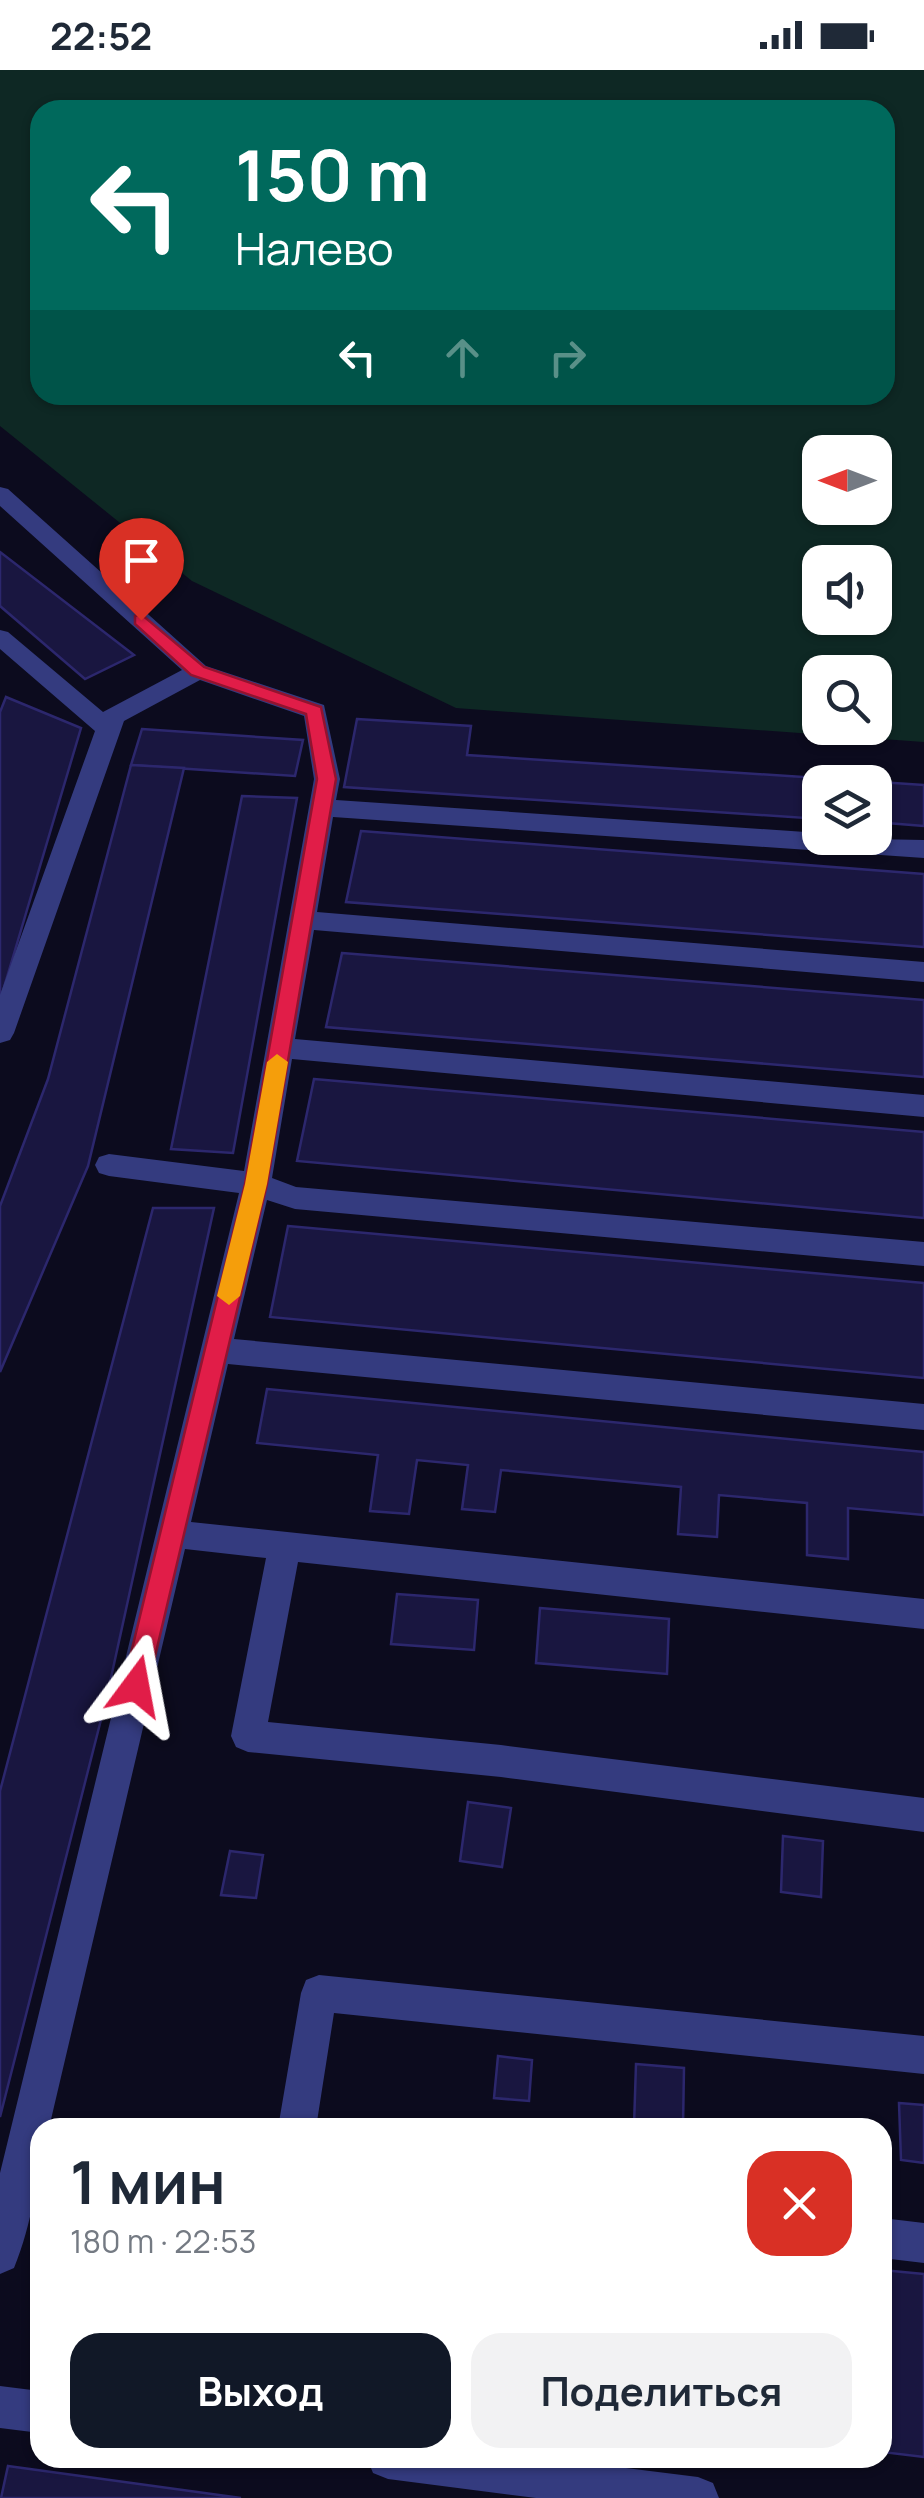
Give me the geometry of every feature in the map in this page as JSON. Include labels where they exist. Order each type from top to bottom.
[{"type":"lane","points":[[0,494],[198,671],[315,711],[327,779],[256,1184],[39,2118]]},
{"type":"lane","points":[[1,642],[108,730]]},
{"type":"lane","points":[[0,1034],[113,716],[198,671]]},
{"type":"lane","points":[[322,808],[924,849]]},
{"type":"lane","points":[[302,920],[924,972]]},
{"type":"lane","points":[[280,1048],[924,1106]]},
{"type":"lane","points":[[109,1165],[256,1184],[295,1198],[924,1254]]},
{"type":"lane","points":[[216,1350],[924,1417]]},
{"type":"lane","points":[[172,1534],[924,1614]]},
{"type":"lane","points":[[285,1546],[248,1736],[501,1761],[924,1815]]},
{"type":"lane","points":[[299,2118],[319,1993],[924,2055]]},
{"type":"lane","points":[[0,2254],[30,2154]]},
{"type":"lane","points":[[892,2239],[924,2243]]},
{"type":"lane","points":[[0,2407],[30,2411]]},
{"type":"lane","points":[[466,2468],[698,2498]]},
{"type":"green space","points":[[0,70],[924,70],[924,742],[892,740],[892,655],[802,655],[802,733],[456,708],[192,581],[0,426]]},
{"type":"building","points":[[0,552],[134,655],[85,679],[0,606]]},
{"type":"building","points":[[6,697],[81,728],[0,1001],[0,712]]},
{"type":"building","points":[[357,719],[471,726],[467,755],[802,777],[802,818],[344,787]]},
{"type":"building","points":[[142,729],[303,740],[295,776],[131,765]]},
{"type":"building","points":[[131,765],[184,768],[88,1166],[0,1372],[0,1206],[48,1079]]},
{"type":"building","points":[[892,783],[924,785],[924,826],[892,823]]},
{"type":"building","points":[[242,796],[297,798],[233,1153],[171,1149]]},
{"type":"building","points":[[361,831],[924,874],[924,947],[346,902]]},
{"type":"building","points":[[342,953],[924,1000],[924,1077],[326,1027]]},
{"type":"building","points":[[314,1079],[924,1132],[924,1218],[297,1161]]},
{"type":"building","points":[[153,1208],[214,1208],[107,1696],[0,2117],[0,1791]]},
{"type":"building","points":[[288,1226],[924,1283],[924,1378],[270,1317]]},
{"type":"building","points":[[267,1389],[924,1452],[924,1515],[848,1508],[848,1559],[807,1555],[807,1503],[719,1495],[717,1537],[678,1534],[681,1487],[501,1470],[495,1512],[462,1509],[468,1465],[417,1460],[409,1514],[370,1511],[378,1455],[257,1443]]},
{"type":"building","points":[[397,1594],[478,1600],[474,1650],[391,1644]]},
{"type":"building","points":[[540,1608],[669,1619],[667,1674],[536,1663]]},
{"type":"building","points":[[468,1802],[511,1808],[502,1867],[460,1861]]},
{"type":"building","points":[[783,1836],[823,1841],[821,1897],[781,1892]]},
{"type":"building","points":[[230,1851],[263,1855],[256,1898],[221,1895]]},
{"type":"building","points":[[498,2056],[532,2060],[529,2101],[494,2098]]},
{"type":"building","points":[[636,2064],[684,2068],[683,2118],[634,2118]]},
{"type":"building","points":[[899,2103],[924,2105],[924,2163],[901,2160]]},
{"type":"building","points":[[892,2271],[924,2274],[924,2457],[892,2453]]},
{"type":"building","points":[[8,2466],[241,2498],[1,2498]]},
{"type":"slow traffic","points":[[229,1296],[256,1184],[277,1062]]},
{"type":"route","points":[[136,1686],[256,1184],[327,779],[315,711],[198,671],[141,620]]}]
